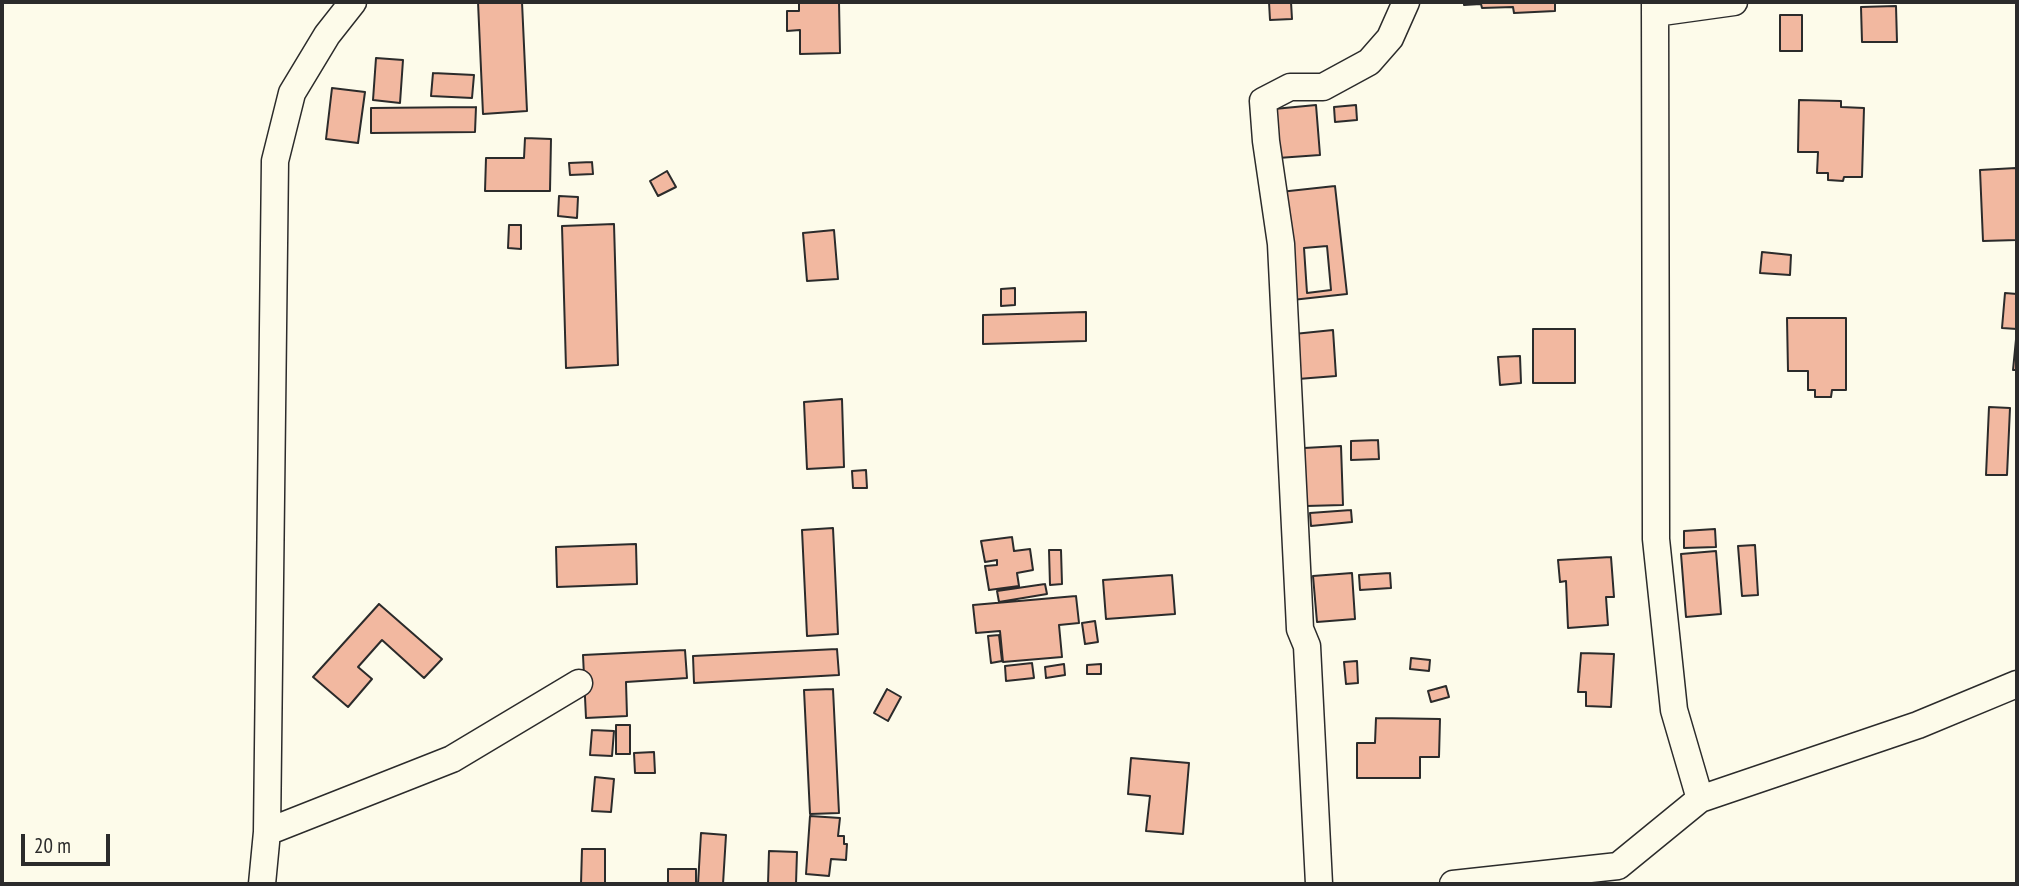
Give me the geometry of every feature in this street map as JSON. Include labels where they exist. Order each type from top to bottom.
[{"type":"street","points":[[262,884],[267,832],[275,161],[292,93],[327,35],[353,2]]},
{"type":"street","points":[[1319,884],[1307,646],[1300,629],[1298,608],[1281,244],[1266,141],[1264,101],[1290,87],[1323,87],[1369,62],[1390,38],[1406,2]]},
{"type":"street","points":[[1700,799],[1674,710],[1656,539],[1655,7],[1734,2]]},
{"type":"street","points":[[267,832],[452,759],[579,683]]},
{"type":"street","points":[[1453,884],[1618,866],[1700,799],[1918,725],[2017,684]]},
{"type":"building","points":[[478,2],[522,2],[527,111],[483,114]]},
{"type":"building","points":[[799,2],[839,2],[840,53],[800,54],[800,30],[787,31],[787,11],[799,11]]},
{"type":"building","points":[[1269,2],[1291,2],[1292,19],[1270,20]]},
{"type":"building","points":[[1464,2],[1555,2],[1555,11],[1514,13],[1513,7],[1482,8],[1481,4],[1464,5]]},
{"type":"building","points":[[1896,6],[1897,42],[1862,42],[1861,7]]},
{"type":"building","points":[[1780,15],[1802,15],[1802,51],[1780,51]]},
{"type":"building","points":[[376,58],[403,60],[400,103],[373,100]]},
{"type":"building","points":[[433,73],[474,75],[472,98],[431,96]]},
{"type":"building","points":[[332,88],[365,92],[358,143],[326,139]]},
{"type":"building","points":[[1799,100],[1841,101],[1841,107],[1864,108],[1862,177],[1844,177],[1843,181],[1828,180],[1828,173],[1817,173],[1818,152],[1798,152]]},
{"type":"building","points":[[1316,105],[1320,155],[1278,158],[1274,109]]},
{"type":"building","points":[[1356,105],[1357,120],[1335,122],[1334,107]]},
{"type":"building","points":[[476,107],[475,132],[371,133],[371,108]]},
{"type":"building","points":[[525,138],[551,139],[550,191],[485,191],[486,158],[524,158]]},
{"type":"building","points":[[592,162],[593,174],[570,175],[569,163]]},
{"type":"building","points":[[2016,168],[2017,240],[1983,241],[1980,170]]},
{"type":"building","points":[[667,171],[676,187],[658,196],[650,181]]},
{"type":"building","points":[[1335,186],[1347,294],[1292,300],[1280,192]],"holes":[[[1327,246],[1331,290],[1307,293],[1304,248]]]},
{"type":"building","points":[[559,196],[578,197],[577,218],[558,216]]},
{"type":"building","points":[[614,224],[618,365],[566,368],[562,226]]},
{"type":"building","points":[[509,225],[521,225],[521,249],[508,248]]},
{"type":"building","points":[[834,230],[838,279],[807,281],[803,233]]},
{"type":"building","points":[[1762,252],[1791,255],[1790,275],[1760,273]]},
{"type":"building","points":[[1015,288],[1015,305],[1001,306],[1001,289]]},
{"type":"building","points":[[2005,293],[2017,294],[2017,329],[2002,328]]},
{"type":"building","points":[[1086,312],[1086,341],[983,344],[983,315]]},
{"type":"building","points":[[1787,318],[1846,318],[1846,390],[1832,390],[1831,397],[1815,397],[1815,390],[1808,390],[1808,371],[1788,371]]},
{"type":"building","points":[[1533,329],[1575,329],[1575,383],[1533,383]]},
{"type":"building","points":[[2017,329],[2017,370],[2013,370]]},
{"type":"building","points":[[1333,330],[1336,376],[1298,379],[1294,334]]},
{"type":"building","points":[[1520,356],[1521,383],[1500,385],[1498,357]]},
{"type":"building","points":[[842,399],[844,467],[807,469],[804,402]]},
{"type":"building","points":[[1989,407],[2010,408],[2007,475],[1986,475]]},
{"type":"building","points":[[1378,440],[1379,459],[1351,460],[1351,441]]},
{"type":"building","points":[[1341,446],[1343,505],[1306,506],[1304,448]]},
{"type":"building","points":[[866,470],[867,488],[853,488],[852,471]]},
{"type":"building","points":[[1351,510],[1352,522],[1311,526],[1310,513]]},
{"type":"building","points":[[833,528],[838,634],[807,636],[802,530]]},
{"type":"building","points":[[1715,529],[1716,547],[1684,548],[1684,531]]},
{"type":"building","points":[[1012,537],[1014,551],[1030,549],[1033,570],[1017,573],[1019,586],[989,590],[985,566],[997,565],[997,560],[985,562],[981,541]]},
{"type":"building","points":[[636,544],[637,584],[557,587],[556,547]]},
{"type":"building","points":[[1755,545],[1758,595],[1742,596],[1738,546]]},
{"type":"building","points":[[1049,550],[1061,550],[1062,584],[1050,585]]},
{"type":"building","points":[[1716,551],[1721,614],[1686,617],[1681,554]]},
{"type":"building","points":[[1611,557],[1614,597],[1606,597],[1608,625],[1568,628],[1566,581],[1560,582],[1558,560]]},
{"type":"building","points":[[1352,573],[1355,619],[1317,622],[1313,576]]},
{"type":"building","points":[[1390,573],[1391,588],[1360,590],[1359,575]]},
{"type":"building","points":[[1172,575],[1175,614],[1106,619],[1103,580]]},
{"type":"building","points":[[1045,584],[1047,594],[999,602],[997,591]]},
{"type":"building","points":[[1076,596],[1079,623],[1059,625],[1062,657],[1003,662],[1000,631],[976,633],[973,605]]},
{"type":"building","points":[[379,604],[442,659],[424,678],[382,640],[358,667],[372,679],[348,707],[313,677]]},
{"type":"building","points":[[1095,621],[1098,642],[1085,644],[1082,623]]},
{"type":"building","points":[[999,635],[1002,661],[991,663],[988,636]]},
{"type":"building","points":[[837,649],[839,675],[694,683],[693,656]]},
{"type":"building","points":[[685,650],[687,678],[626,682],[627,716],[586,718],[583,655]]},
{"type":"building","points":[[1581,653],[1614,654],[1611,707],[1586,706],[1586,692],[1578,692]]},
{"type":"building","points":[[1411,658],[1430,660],[1429,671],[1410,669]]},
{"type":"building","points":[[1357,661],[1358,683],[1346,684],[1344,662]]},
{"type":"building","points":[[1032,663],[1034,678],[1006,681],[1005,666]]},
{"type":"building","points":[[1064,664],[1065,675],[1046,678],[1045,667]]},
{"type":"building","points":[[1101,664],[1101,674],[1087,674],[1087,665]]},
{"type":"building","points":[[1446,686],[1449,697],[1431,702],[1428,691]]},
{"type":"building","points":[[833,689],[839,813],[810,814],[804,690]]},
{"type":"building","points":[[887,689],[901,697],[888,721],[874,713]]},
{"type":"building","points":[[1376,718],[1440,719],[1439,757],[1420,757],[1420,778],[1357,778],[1357,743],[1375,743]]},
{"type":"building","points":[[616,725],[630,725],[630,754],[616,754]]},
{"type":"building","points":[[592,730],[614,731],[612,756],[590,755]]},
{"type":"building","points":[[654,752],[655,773],[635,773],[634,753]]},
{"type":"building","points":[[1131,758],[1189,763],[1183,834],[1146,831],[1150,796],[1128,794]]},
{"type":"building","points":[[595,777],[614,779],[611,812],[592,811]]},
{"type":"building","points":[[810,816],[840,818],[838,836],[844,836],[844,844],[847,844],[846,860],[831,859],[829,876],[806,874]]},
{"type":"building","points":[[701,833],[726,835],[723,884],[698,884]]},
{"type":"building","points":[[582,849],[605,849],[605,884],[581,884]]},
{"type":"building","points":[[769,851],[797,852],[796,884],[768,884]]},
{"type":"building","points":[[668,869],[696,869],[696,884],[668,884]]}]
